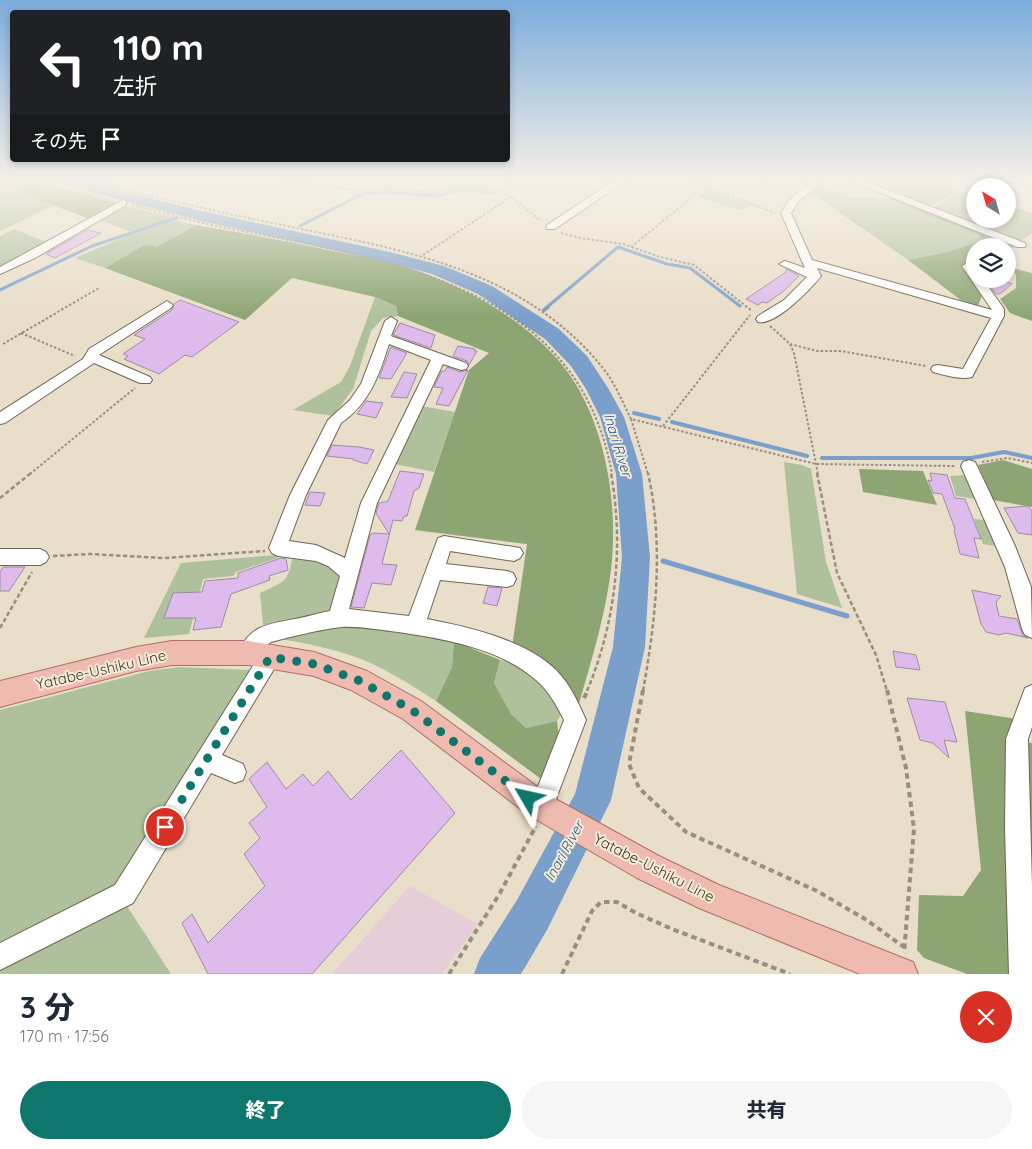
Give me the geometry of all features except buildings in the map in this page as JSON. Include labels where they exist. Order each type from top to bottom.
[{"type":"main road","name":"Yatabe-Ushiku Line","points":[[0,694],[136,659],[172,653],[259,655],[314,664],[358,680],[412,710],[544,809],[608,846],[710,897],[903,959]]},
{"type":"street","points":[[0,271],[33,256],[81,225]]},
{"type":"street","points":[[790,225],[815,276]]},
{"type":"street","points":[[970,225],[1020,245]]},
{"type":"street","points":[[1016,247],[1032,237]]},
{"type":"street","points":[[810,263],[998,316]]},
{"type":"street","points":[[785,264],[815,276]]},
{"type":"street","points":[[762,319],[788,302],[815,276]]},
{"type":"street","points":[[938,369],[967,374],[998,316],[998,309],[984,288]]},
{"type":"street","points":[[0,419],[90,359],[94,352],[167,304]]},
{"type":"street","points":[[349,573],[333,558],[308,551],[278,548],[298,495],[335,420],[345,415],[361,399],[368,386],[391,321]]},
{"type":"street","points":[[384,338],[461,366]]},
{"type":"street","points":[[337,619],[369,503],[439,358]]},
{"type":"street","points":[[90,359],[145,380]]},
{"type":"street","points":[[969,466],[1020,580],[1027,600],[1032,629]]},
{"type":"street","points":[[415,626],[444,543],[514,552]]},
{"type":"street","points":[[0,557],[40,557]]},
{"type":"street","points":[[434,571],[507,579]]},
{"type":"street","points":[[0,957],[124,894],[207,760],[259,655],[253,640],[265,634],[337,619],[370,620],[453,632],[481,641],[538,668],[551,680],[566,701],[575,720],[548,791],[544,809]]},
{"type":"street","points":[[1023,974],[1016,828],[1017,739],[1032,695]]},
{"type":"street","points":[[207,760],[235,772]]},
{"type":"path","points":[[284,225],[422,255],[473,275],[509,292],[561,327],[586,350],[606,374],[631,419],[650,481],[657,542],[652,640],[629,764],[632,777],[639,788],[686,832],[817,891],[865,920],[903,959]]},
{"type":"path","points":[[422,255],[467,225]]},
{"type":"path","points":[[548,225],[568,236],[623,244],[701,269],[790,344],[794,353],[837,573],[876,655],[892,706],[906,768],[914,828],[910,901],[903,959]]},
{"type":"path","points":[[631,247],[657,225]]},
{"type":"path","points":[[3,344],[99,288]]},
{"type":"path","points":[[663,426],[752,312]]},
{"type":"path","points":[[21,333],[90,359]]},
{"type":"path","points":[[790,344],[817,351],[841,351],[938,369]]},
{"type":"path","points":[[0,498],[145,380]]},
{"type":"path","points":[[631,419],[816,464],[969,466],[991,458],[1016,458],[1032,463]]},
{"type":"path","points":[[0,628],[40,557],[90,554],[164,558],[270,551],[278,548]]},
{"type":"path","points":[[449,974],[500,893],[544,809]]},
{"type":"path","points":[[562,974],[592,911],[601,902],[617,902],[636,914],[672,929],[790,974]]},
{"type":"shaded area","points":[[410,886],[477,924],[442,974],[332,974]]},
{"type":"green space","points":[[0,225],[12,225],[0,231]]},
{"type":"green space","points":[[115,225],[152,225],[131,232]]},
{"type":"green space","points":[[155,225],[195,225],[157,247],[146,244],[105,268],[75,258]]},
{"type":"green space","points":[[195,225],[198,225],[400,265],[450,284],[490,305],[527,330],[559,361],[575,383],[588,407],[598,433],[605,460],[613,516],[611,570],[605,605],[578,707],[512,647],[527,544],[415,530],[469,370],[489,353],[398,316],[396,306],[375,297],[292,278],[245,320],[105,268],[146,244],[157,247]]},
{"type":"green space","points":[[858,225],[954,225],[979,235],[981,238],[966,238],[966,246],[947,252],[908,260]]},
{"type":"green space","points":[[954,225],[965,225],[966,228],[971,228],[997,238],[981,238],[979,235]]},
{"type":"green space","points":[[1016,225],[1032,225],[1032,233],[1022,240],[1016,241],[1016,238],[1008,238],[981,228],[1016,228]]},
{"type":"green space","points":[[14,229],[49,243],[0,267],[0,236]]},
{"type":"green space","points":[[966,246],[966,264],[963,265],[966,269],[966,288],[979,288],[983,293],[978,306],[962,301],[908,260],[947,252]]},
{"type":"green space","points":[[1016,269],[1032,273],[1032,321],[1010,313],[1000,299],[1016,288]]},
{"type":"green space","points":[[375,297],[396,306],[398,316],[383,318],[371,331],[353,389],[333,416],[293,410],[341,382],[350,366]]},
{"type":"green space","points":[[421,406],[455,412],[434,472],[395,464]]},
{"type":"green space","points":[[1003,460],[1032,469],[1032,507],[993,500],[978,465]]},
{"type":"green space","points":[[784,462],[802,465],[811,469],[826,562],[842,608],[797,594]]},
{"type":"green space","points":[[859,469],[923,471],[937,505],[863,492]]},
{"type":"green space","points":[[967,475],[975,499],[956,496],[950,476]]},
{"type":"green space","points":[[974,519],[985,520],[995,546],[983,544]]},
{"type":"green space","points":[[276,555],[278,558],[236,572],[233,576],[203,579],[189,634],[144,638],[181,563]]},
{"type":"green space","points":[[293,555],[332,562],[341,576],[332,614],[263,625],[260,593],[284,580],[289,571]]},
{"type":"green space","points":[[366,623],[454,641],[452,667],[436,701],[394,675],[361,659],[322,647],[274,638],[296,632]]},
{"type":"green space","points":[[454,641],[500,660],[494,683],[511,714],[526,728],[557,721],[559,737],[541,779],[436,701],[452,667]]},
{"type":"green space","points":[[500,660],[531,672],[544,683],[563,711],[557,721],[526,728],[511,714],[494,683]]},
{"type":"green space","points":[[179,667],[250,670],[222,723],[111,891],[0,948],[0,710],[149,671]]},
{"type":"green space","points":[[965,711],[1017,719],[1016,974],[967,974],[924,958],[917,950],[919,895],[963,896],[981,870]]},
{"type":"green space","points":[[1023,743],[1032,743],[1032,974]]},
{"type":"green space","points":[[127,906],[171,974],[0,974],[0,971]]},
{"type":"waterway","points":[[0,290],[92,246],[154,225]]},
{"type":"waterway","name":"Inari River","points":[[245,225],[390,257],[438,270],[485,290],[552,334],[579,361],[597,388],[612,417],[629,474],[636,557],[629,647],[592,800],[532,915],[496,974]]},
{"type":"waterway","points":[[546,308],[618,247],[667,264],[690,268],[740,306]]},
{"type":"waterway","points":[[544,310],[548,307]]},
{"type":"waterway","points":[[634,413],[659,419]]},
{"type":"waterway","points":[[672,422],[807,456]]},
{"type":"waterway","points":[[822,458],[971,458],[1004,452],[1032,458]]},
{"type":"waterway","points":[[663,561],[847,616]]},
{"type":"route","points":[[165,827],[270,657],[314,664],[358,680],[412,710],[528,798]]}]
